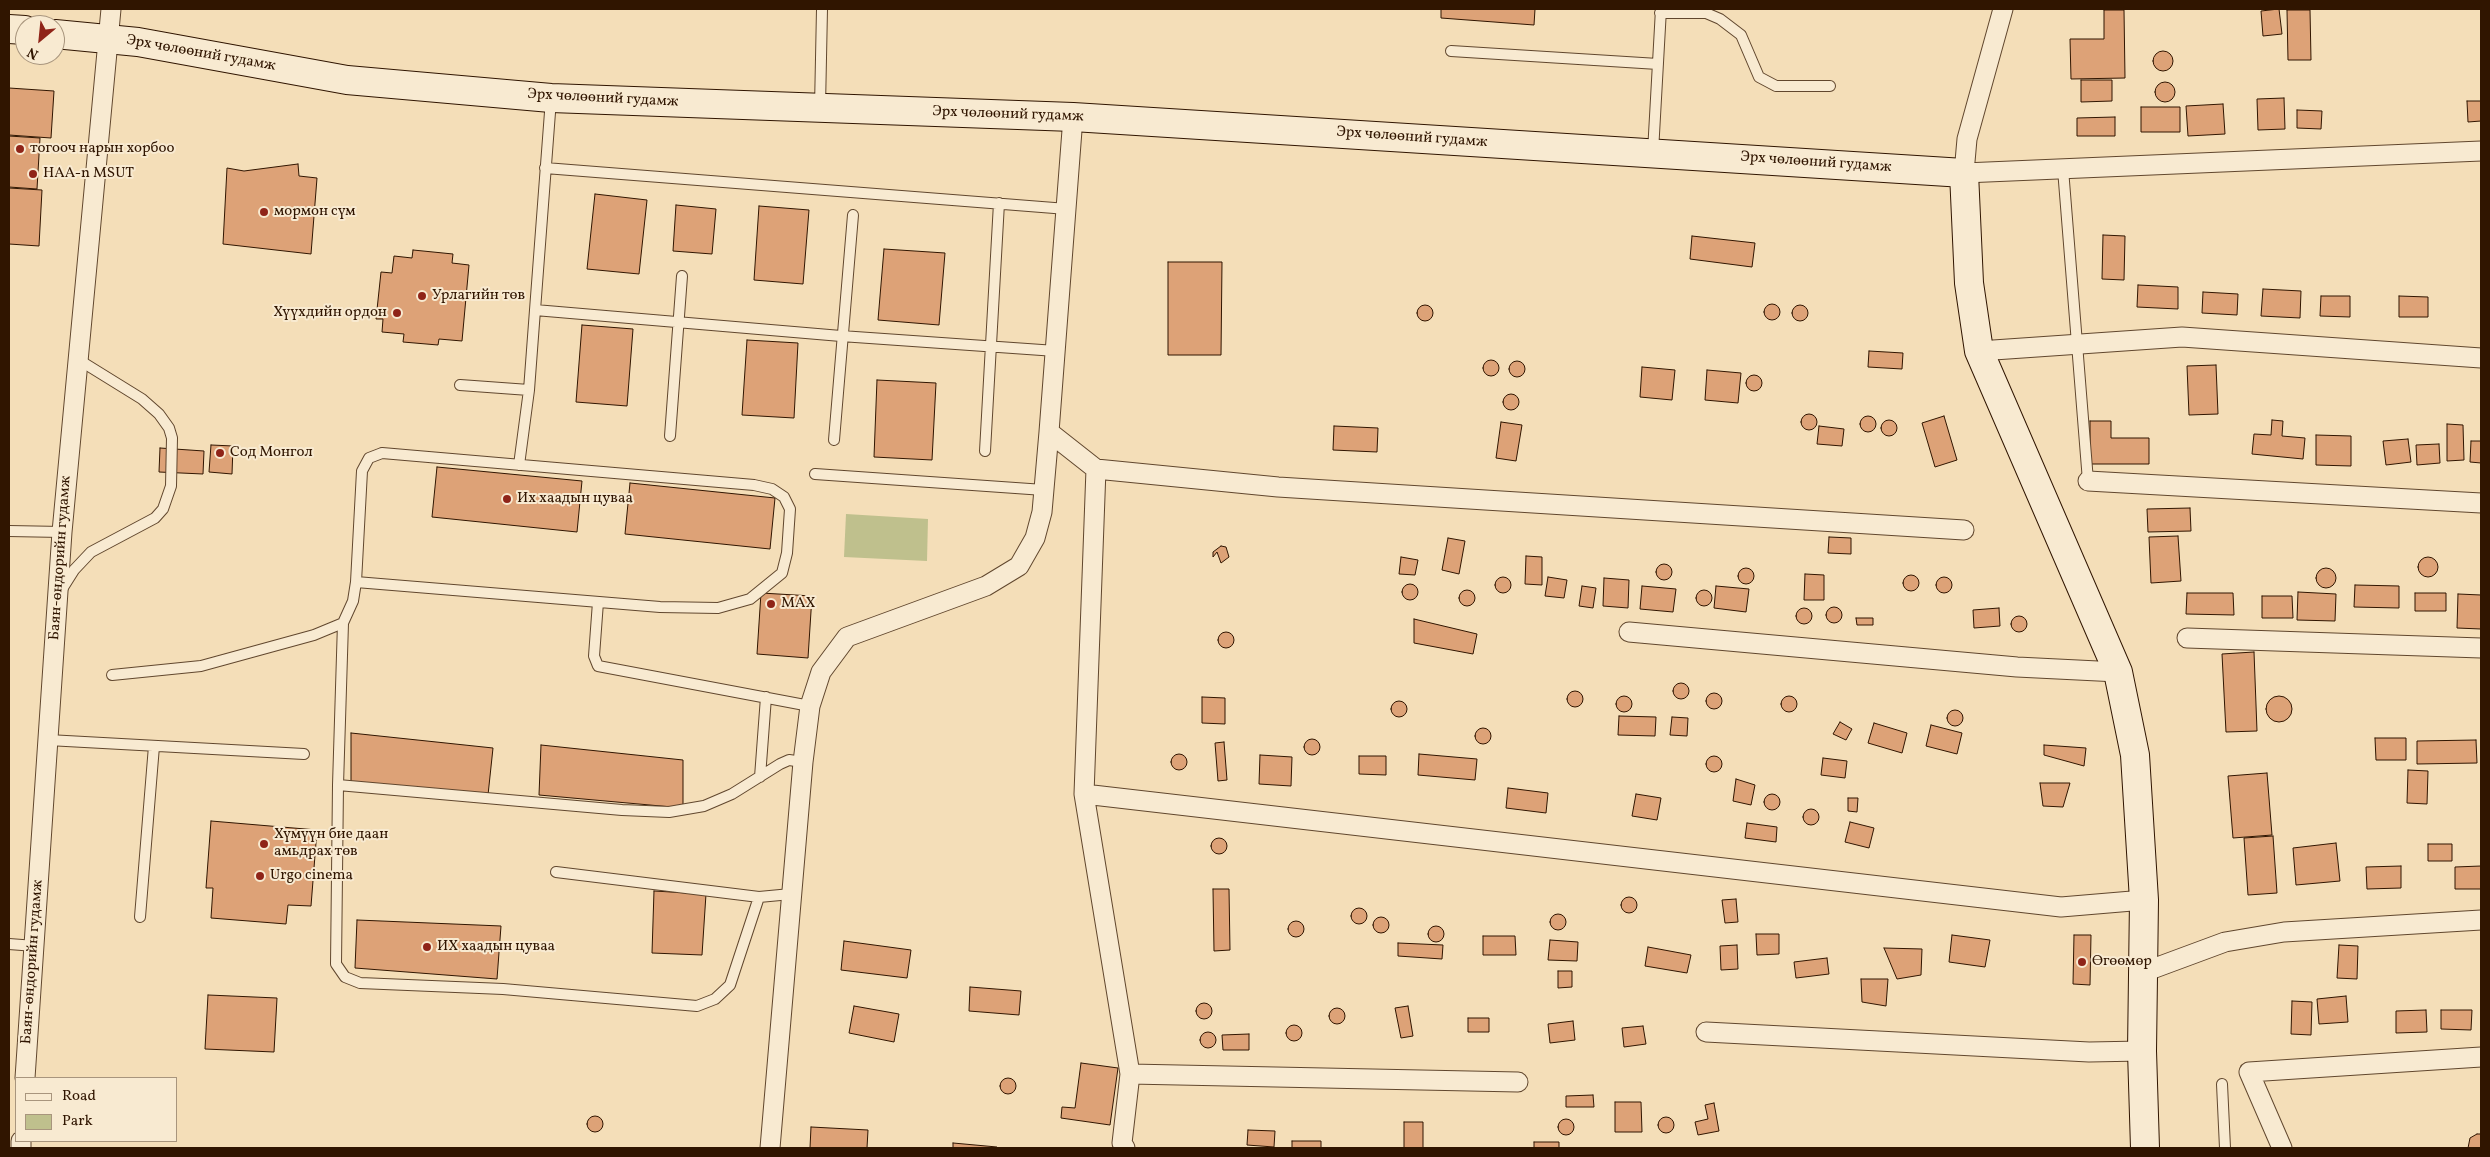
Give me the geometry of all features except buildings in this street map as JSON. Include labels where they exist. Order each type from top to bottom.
[{"type":"main road","name":"Эрх чөлөөний гудамж","points":[[65,35],[138,42],[347,80],[551,98],[1072,117],[1964,173]]},
{"type":"main road","points":[[1964,173],[1969,283],[1979,351],[2118,672],[2135,755],[2144,900],[2142,1050],[2145,1148]]},
{"type":"street","name":"Баян-өндорийн гудамж","points":[[25,1077],[62,532],[111,9]]},
{"type":"street","points":[[2004,9],[1989,68],[1967,139],[1964,173],[2481,151]]},
{"type":"street","points":[[770,1148],[791,894],[810,706],[821,672],[848,638],[986,586],[1019,566],[1035,538],[1042,512],[1044,490],[1067,209],[1072,117]]},
{"type":"street","points":[[1979,351],[2182,337],[2481,358]]},
{"type":"street","points":[[1049,432],[1096,469],[1278,487],[1964,530]]},
{"type":"street","points":[[1096,469],[1084,794],[1130,1074],[1122,1143],[1125,1148]]},
{"type":"street","points":[[2088,481],[2481,503]]},
{"type":"street","points":[[1629,632],[2017,667],[2118,672]]},
{"type":"street","points":[[2187,638],[2481,648]]},
{"type":"street","points":[[1084,794],[2060,906],[2144,900]]},
{"type":"street","points":[[2144,972],[2225,942],[2284,932],[2481,920]]},
{"type":"street","points":[[1706,1032],[2089,1052],[2142,1050]]},
{"type":"street","points":[[2282,1148],[2249,1072],[2481,1058]]},
{"type":"street","points":[[1130,1074],[1518,1082]]},
{"type":"lane","points":[[820,108],[822,9]]},
{"type":"lane","points":[[1653,153],[1660,11],[1706,13],[1720,19],[1741,35],[1760,77],[1776,86],[1830,86]]},
{"type":"lane","points":[[1452,51],[1658,64]]},
{"type":"lane","points":[[519,465],[529,390],[551,98]]},
{"type":"lane","points":[[545,168],[1067,209]]},
{"type":"lane","points":[[2063,168],[2088,481]]},
{"type":"lane","points":[[985,451],[999,203]]},
{"type":"lane","points":[[834,440],[841,336],[853,215]]},
{"type":"lane","points":[[670,436],[682,276]]},
{"type":"lane","points":[[535,310],[841,336],[1056,351]]},
{"type":"lane","points":[[58,596],[74,570],[91,552],[155,518],[163,509],[171,486],[172,438],[169,428],[159,414],[142,399],[78,360]]},
{"type":"lane","points":[[460,386],[529,390]]},
{"type":"lane","points":[[356,582],[660,607],[718,608],[750,599],[782,573],[787,553],[790,510],[784,497],[772,489],[754,485],[402,453],[382,453],[369,458],[362,472],[354,601],[343,623],[338,785],[336,964],[344,977],[360,983],[503,989],[697,1006],[715,999],[730,985],[759,897]]},
{"type":"lane","points":[[815,474],[1044,490]]},
{"type":"lane","points":[[9,531],[62,532]]},
{"type":"lane","points":[[598,602],[594,656],[598,666],[810,706]]},
{"type":"lane","points":[[112,675],[201,666],[314,635],[343,623]]},
{"type":"lane","points":[[760,777],[766,698]]},
{"type":"lane","points":[[48,740],[304,754]]},
{"type":"lane","points":[[140,917],[154,746]]},
{"type":"lane","points":[[338,785],[622,810],[669,812],[704,806],[732,794],[790,760],[803,762]]},
{"type":"lane","points":[[556,872],[759,897],[791,894]]},
{"type":"lane","points":[[9,944],[35,946]]},
{"type":"lane","points":[[2222,1084],[2225,1148]]},
{"type":"green space","points":[[846,514],[928,519],[927,561],[844,557]]},
{"type":"place","name":"тогооч нарын хорбоо","points":[[20,149]]},
{"type":"place","name":"HAA-n MSUT","points":[[33,174]]},
{"type":"place","name":"мормон сүм","points":[[264,212]]},
{"type":"place","name":"Урлагийн төв","points":[[422,296]]},
{"type":"place","name":"Хүүхдийн ордон","points":[[397,313]]},
{"type":"place","name":"Сод Монгол","points":[[220,453]]},
{"type":"place","name":"Их хаадын цуваа","points":[[507,499]]},
{"type":"place","name":"МАХ","points":[[771,604]]},
{"type":"place","name":"Хүмүүн бие даан амьдрах төв","points":[[264,844]]},
{"type":"place","name":"Urgo cinema","points":[[260,876]]},
{"type":"place","name":"ИХ хаадын цуваа","points":[[427,947]]},
{"type":"place","name":"Өгөөмөр","points":[[2082,962]]}]
